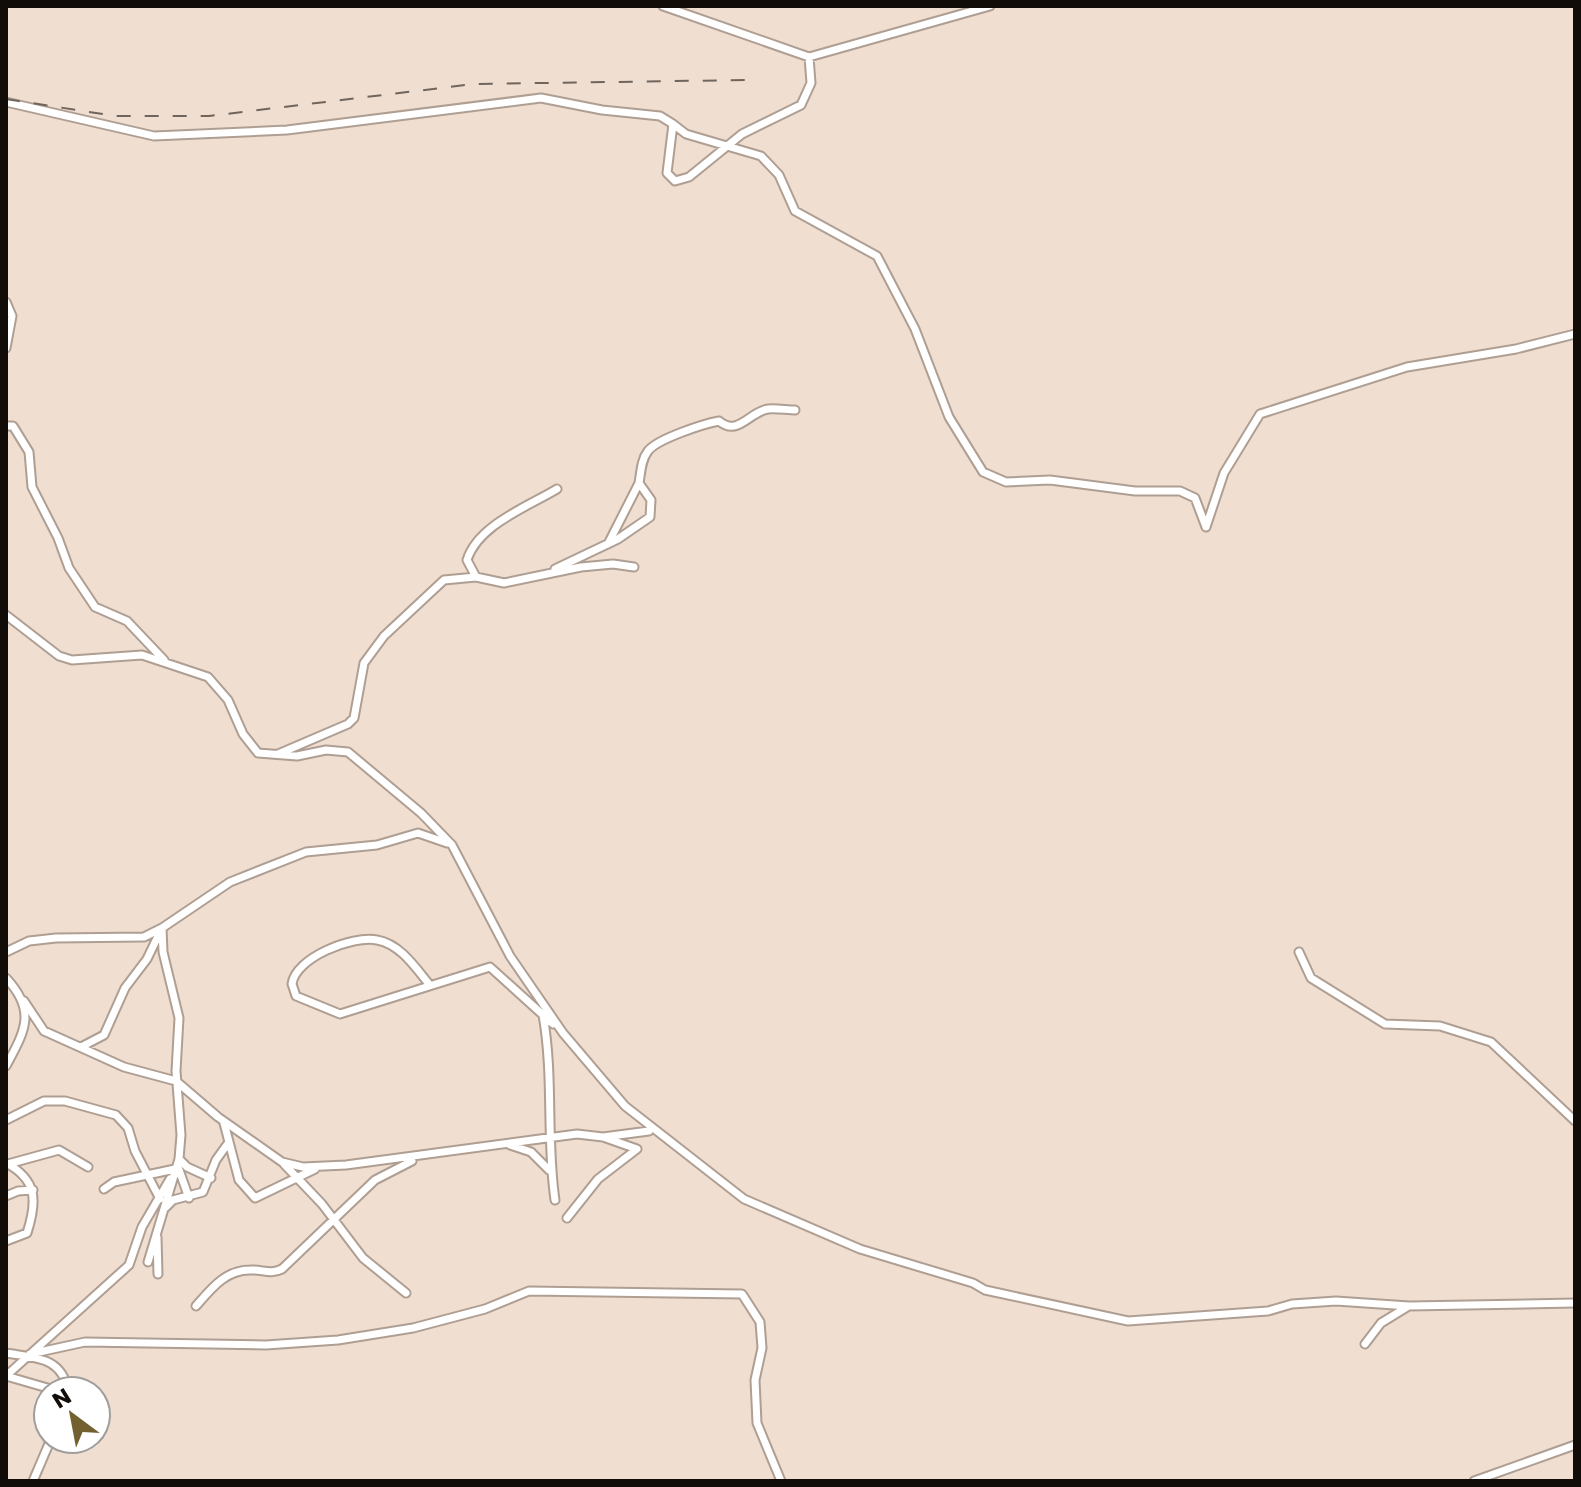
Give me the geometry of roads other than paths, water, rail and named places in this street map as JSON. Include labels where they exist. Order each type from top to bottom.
[{"type":"street","points":[[663,6],[809,57],[990,6]]},
{"type":"street","points":[[673,124],[667,173],[675,181],[689,177],[723,146],[801,105],[811,83],[809,57]]},
{"type":"street","points":[[6,102],[154,136],[287,130],[541,98],[602,110],[660,116],[686,134],[761,156],[779,175],[795,211],[856,241],[877,256],[915,329],[949,417],[983,472],[1006,482],[1050,480],[1135,491],[1180,491],[1195,498],[1206,527],[1224,473],[1260,414],[1407,367],[1516,349],[1575,334]]},
{"type":"street","points":[[6,302],[12,316],[6,348]]},
{"type":"street","points":[[608,544],[639,483],[642,460],[650,448],[700,424],[719,421],[725,426],[738,426],[767,409],[795,410]]},
{"type":"street","points":[[6,426],[13,426],[29,452],[32,487],[58,538],[69,568],[95,607],[127,621],[164,660]]},
{"type":"street","points":[[535,578],[608,544],[650,517],[651,500],[639,483]]},
{"type":"street","points":[[476,577],[467,560],[472,545],[557,489]]},
{"type":"street","points":[[275,756],[348,724],[354,718],[364,663],[384,636],[444,580],[476,577],[504,583],[581,567],[613,564],[634,567]]},
{"type":"street","points":[[6,615],[59,656],[72,660],[142,655],[208,677],[228,700],[243,734],[258,753],[275,756],[326,750],[348,752],[421,813],[452,845],[510,956],[563,1033],[625,1106],[744,1199],[804,1226],[860,1249],[973,1283],[985,1290],[1101,1318],[1128,1321],[1268,1311],[1292,1304],[1336,1301],[1409,1306],[1575,1303]]},
{"type":"street","points":[[6,952],[29,941],[144,937],[230,882],[306,852],[377,845],[418,833],[452,845]]},
{"type":"street","points":[[80,1047],[104,1035],[125,988],[147,959],[162,928]]},
{"type":"street","points":[[148,1262],[177,1163],[181,1104],[176,1081],[179,1018],[165,961],[162,928]]},
{"type":"street","points":[[429,984],[396,948],[378,940],[360,939],[326,952],[300,967],[293,975],[292,984],[296,996],[340,1014],[490,967],[563,1033]]},
{"type":"street","points":[[1299,952],[1311,978],[1385,1024],[1440,1026],[1491,1042],[1575,1121]]},
{"type":"street","points":[[6,978],[44,1031],[137,1072],[176,1081],[221,1119],[282,1162],[333,1217],[363,1258],[406,1293]]},
{"type":"street","points":[[6,1066],[19,1048],[25,1024],[24,1001]]},
{"type":"street","points":[[543,1015],[551,1138],[550,1172],[555,1200]]},
{"type":"street","points":[[6,1120],[44,1101],[65,1101],[116,1115],[128,1128],[139,1160],[160,1195],[162,1212]]},
{"type":"street","points":[[221,1119],[239,1180],[255,1198],[317,1168]]},
{"type":"street","points":[[603,1137],[649,1131]]},
{"type":"street","points":[[282,1162],[317,1168],[577,1134],[603,1137],[637,1149],[598,1179],[567,1218]]},
{"type":"street","points":[[162,1212],[173,1200],[203,1192],[216,1160],[229,1142]]},
{"type":"street","points":[[503,1144],[531,1152],[550,1172]]},
{"type":"street","points":[[7,1164],[40,1152],[59,1150],[88,1167]]},
{"type":"street","points":[[196,1306],[214,1285],[230,1275],[249,1270],[270,1272],[282,1269],[333,1217],[384,1173],[425,1156]]},
{"type":"street","points":[[6,1376],[129,1265],[142,1227],[177,1163]]},
{"type":"street","points":[[177,1163],[180,1180],[189,1198]]},
{"type":"street","points":[[104,1189],[114,1182],[150,1175],[177,1163],[211,1178]]},
{"type":"street","points":[[6,1241],[27,1233],[35,1204],[33,1190],[26,1177],[7,1164]]},
{"type":"street","points":[[6,1196],[33,1190]]},
{"type":"street","points":[[157,1235],[158,1274]]},
{"type":"street","points":[[6,1353],[30,1354],[85,1342],[266,1345],[338,1340],[413,1328],[485,1309],[529,1291],[742,1294],[760,1322],[762,1348],[755,1380],[757,1423],[781,1481]]},
{"type":"street","points":[[1365,1344],[1381,1323],[1409,1306]]},
{"type":"street","points":[[30,1354],[59,1369],[61,1375]]},
{"type":"street","points":[[6,1376],[32,1384]]},
{"type":"street","points":[[1474,1481],[1575,1445]]},
{"type":"street","points":[[33,1481],[44,1455]]},
{"type":"railway","points":[[6,99],[115,116],[209,116],[474,84],[748,80]]}]
